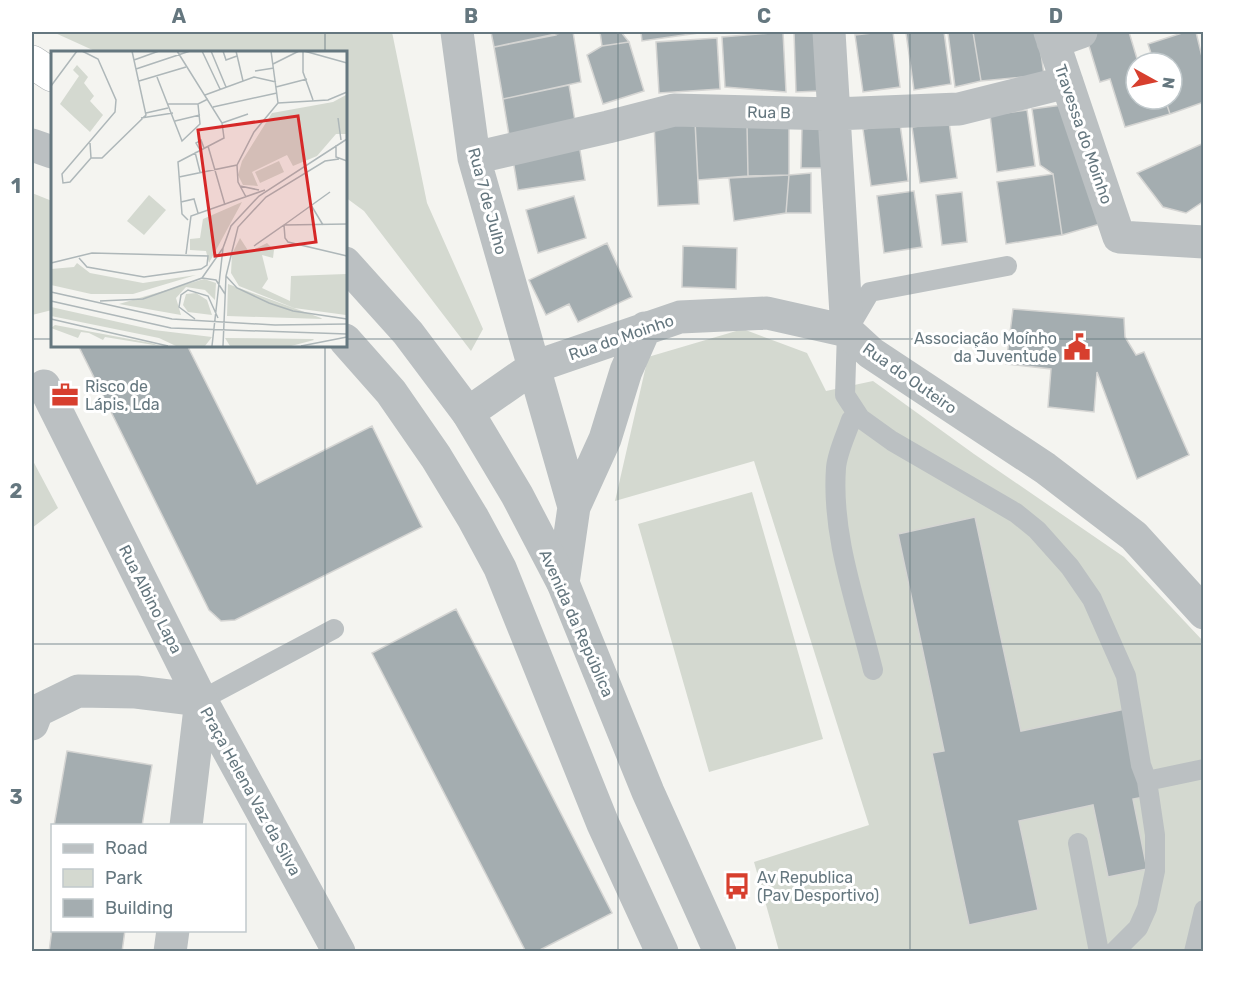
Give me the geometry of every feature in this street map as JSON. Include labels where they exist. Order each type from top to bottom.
[{"type":"highway","points":[[32,62],[51,76]]},
{"type":"street","name":"Rua 7 de Julho","points":[[457,32],[474,158],[574,507]]},
{"type":"street","name":"Rua do Outeiro","points":[[829,32],[847,331],[871,353],[1045,468],[1134,536],[1203,614]]},
{"type":"street","name":"Travessa do Moínho","points":[[1061,35],[1067,82],[1119,237],[1203,242]]},
{"type":"street","points":[[32,73],[51,77]]},
{"type":"street","name":"Rua B","points":[[474,158],[608,128],[674,110],[834,114],[959,109],[1067,82]]},
{"type":"street","points":[[32,145],[51,152]]},
{"type":"street","name":"Avenida da República","points":[[346,263],[408,333],[468,413],[517,495],[563,583],[648,792],[720,951]]},
{"type":"street","name":"Rua do Moinho","points":[[534,367],[680,317],[767,313],[847,331]]},
{"type":"street","points":[[563,583],[574,507],[605,439],[626,371],[645,328]]},
{"type":"street","points":[[346,341],[391,392],[436,457],[500,568],[603,824],[662,951]]},
{"type":"street","points":[[468,413],[534,367]]},
{"type":"street","name":"Rua Albino Lapa","points":[[44,386],[201,700]]},
{"type":"street","points":[[33,715],[78,691],[136,692],[201,700],[186,824]]},
{"type":"street","name":"Praça Helena Vaz da Silva","points":[[201,700],[339,951]]},
{"type":"street","points":[[170,951],[173,932]]},
{"type":"lane","points":[[1007,266],[870,292],[847,331],[845,394],[860,418],[892,441],[1016,513],[1037,530],[1070,567],[1092,599],[1126,676],[1141,765],[1147,781],[1155,835],[1155,872],[1147,908],[1138,928],[1114,951]]},
{"type":"lane","points":[[860,418],[851,420],[836,466],[837,513],[840,542],[873,670]]},
{"type":"lane","name":"Praça Helena Vaz da Silva","points":[[201,700],[334,629]]},
{"type":"lane","points":[[1147,781],[1203,769]]},
{"type":"lane","points":[[1078,843],[1099,951]]},
{"type":"lane","points":[[1194,951],[1203,910]]},
{"type":"green space","points":[[53,32],[392,32],[427,203],[483,329],[471,351],[364,211],[346,198],[346,51],[95,51]]},
{"type":"green space","points":[[32,193],[51,201],[51,310],[32,315]]},
{"type":"green space","points":[[743,329],[807,353],[826,391],[873,381],[1124,557],[1203,641],[1203,951],[779,951],[754,862],[869,825],[754,461],[615,501],[648,357]]},
{"type":"green space","points":[[32,459],[58,508],[32,528]]},
{"type":"green space","points":[[752,492],[823,739],[709,772],[638,524]]},
{"type":"building","points":[[491,32],[555,32],[556,35],[494,47]]},
{"type":"building","points":[[573,32],[581,82],[503,99],[494,47]]},
{"type":"building","points":[[600,32],[621,32],[629,42],[602,46]]},
{"type":"building","points":[[641,32],[698,32],[698,33],[642,41]]},
{"type":"building","points":[[783,32],[786,92],[725,87],[722,37]]},
{"type":"building","points":[[794,32],[819,32],[820,91],[796,92]]},
{"type":"building","points":[[893,32],[900,87],[863,92],[855,35]]},
{"type":"building","points":[[944,32],[951,84],[914,90],[906,33]]},
{"type":"building","points":[[973,32],[981,81],[955,87],[948,33]]},
{"type":"building","points":[[973,32],[1038,32],[1044,75],[981,81]]},
{"type":"building","points":[[1102,32],[1129,32],[1135,51],[1124,51],[1124,111],[1169,111],[1170,114],[1125,127],[1110,79],[1100,82],[1086,36]]},
{"type":"building","points":[[1185,32],[1196,32],[1204,65],[1204,102],[1184,109],[1184,51],[1150,51],[1148,44]]},
{"type":"building","points":[[717,38],[720,89],[659,93],[656,42]]},
{"type":"building","points":[[629,42],[644,91],[603,104],[587,55],[602,46]]},
{"type":"building","points":[[569,85],[585,180],[518,190],[503,99]]},
{"type":"building","points":[[1070,104],[1100,224],[1062,235],[1053,174],[1040,165],[1032,109]]},
{"type":"building","points":[[1027,110],[1035,166],[997,172],[990,115]]},
{"type":"building","points":[[695,121],[699,204],[658,206],[654,123]]},
{"type":"building","points":[[695,121],[747,124],[748,176],[698,180]]},
{"type":"building","points":[[949,122],[957,178],[920,183],[912,127]]},
{"type":"building","points":[[789,123],[789,175],[748,176],[747,124]]},
{"type":"building","points":[[900,124],[908,181],[871,186],[863,129]]},
{"type":"building","points":[[802,127],[827,128],[827,168],[801,168]]},
{"type":"building","points":[[1204,143],[1204,201],[1186,213],[1163,207],[1137,173]]},
{"type":"building","points":[[811,173],[811,213],[786,213],[789,175]]},
{"type":"building","points":[[1053,174],[1062,235],[1006,244],[997,182]]},
{"type":"building","points":[[789,175],[786,213],[734,221],[729,178]]},
{"type":"building","points":[[914,191],[922,247],[884,253],[877,196]]},
{"type":"building","points":[[962,192],[967,242],[942,245],[936,195]]},
{"type":"building","points":[[574,196],[586,238],[538,253],[526,210]]},
{"type":"building","points":[[607,243],[632,297],[578,322],[569,304],[546,315],[529,280]]},
{"type":"building","points":[[683,246],[737,248],[736,289],[682,287]]},
{"type":"building","points":[[1013,309],[1124,318],[1125,337],[1136,355],[1144,352],[1189,455],[1137,479],[1097,372],[1094,412],[1048,407],[1051,369],[1006,364]]},
{"type":"building","points":[[78,346],[188,346],[257,484],[372,426],[422,527],[235,620],[221,621],[209,610]]},
{"type":"building","points":[[975,517],[1021,731],[1125,709],[1144,797],[1133,799],[1147,869],[1108,877],[1093,805],[1019,821],[1038,910],[969,925],[932,753],[944,751],[898,534]]},
{"type":"building","points":[[456,609],[612,913],[536,952],[526,952],[372,653]]},
{"type":"building","points":[[67,751],[152,765],[142,824],[54,824]]},
{"type":"building","points":[[52,932],[125,932],[122,952],[49,952]]},
{"type":"place","name":"Associação Moínho da Juventude","points":[[1077,347]]},
{"type":"place","name":"Risco de Lápis, Lda","points":[[65,395]]},
{"type":"place","name":"Av Republica (Pav Desportivo)","points":[[737,886]]}]
